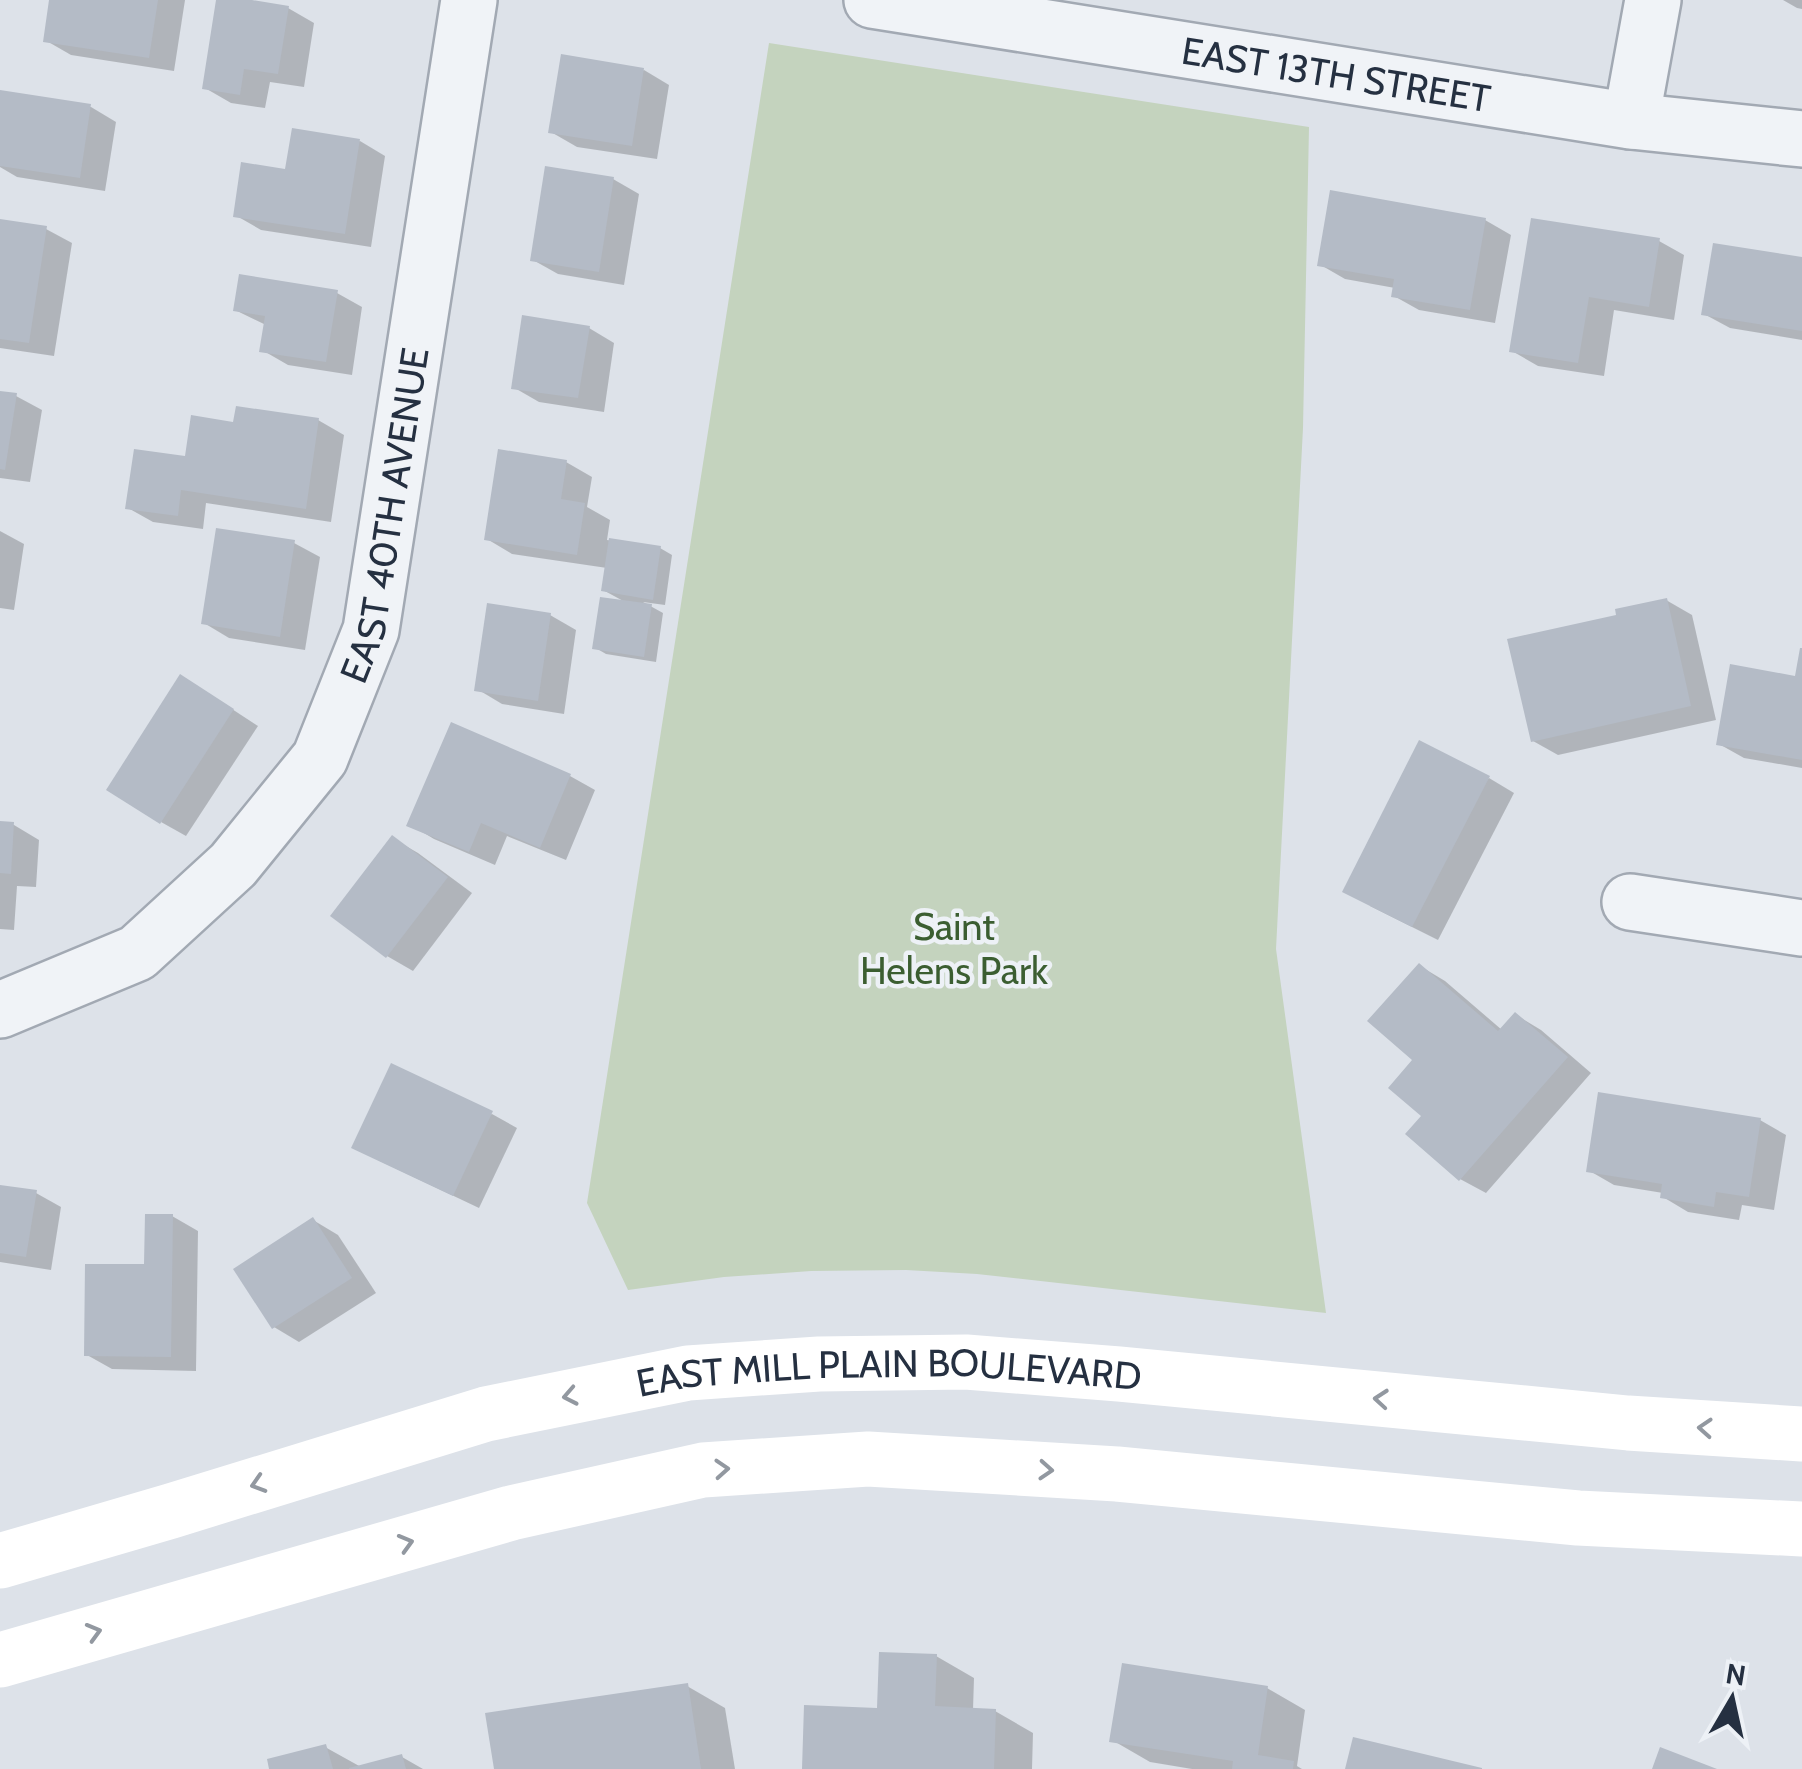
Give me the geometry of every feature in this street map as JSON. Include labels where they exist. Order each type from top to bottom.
[{"type":"main road","name":"EAST MILL PLAIN BOULEVARD","points":[[0,1561],[486,1414],[688,1373],[819,1364],[966,1362],[1628,1423],[1802,1434]]},
{"type":"main road","name":"EAST MILL PLAIN BOULEVARD","points":[[0,1660],[511,1513],[703,1470],[868,1459],[1116,1474],[1578,1518],[1802,1529]]},
{"type":"street","name":"EAST 40TH AVENUE","points":[[0,1010],[137,953],[233,865],[320,758],[371,630],[469,0]]},
{"type":"street","name":"EAST 13TH STREET","points":[[872,0],[1631,121],[1802,139]]},
{"type":"street","points":[[1631,121],[1652,0]]},
{"type":"street","points":[[1630,902],[1802,928]]},
{"type":"green space","name":"Saint Helens Park","points":[[769,43],[1309,127],[1303,428],[1276,949],[1326,1313],[977,1274],[906,1270],[724,1277],[628,1290],[587,1203]]},
{"type":"building","points":[[49,0],[158,0],[149,58],[43,42]]},
{"type":"building","points":[[216,0],[289,6],[278,74],[244,69],[240,95],[202,89]]},
{"type":"building","points":[[561,54],[644,68],[632,146],[548,133]]},
{"type":"building","points":[[0,90],[91,104],[80,178],[0,166]]},
{"type":"building","points":[[292,128],[360,139],[345,234],[233,217],[241,162],[285,169]]},
{"type":"building","points":[[545,166],[614,177],[599,272],[530,261]]},
{"type":"building","points":[[1330,190],[1486,218],[1470,310],[1391,297],[1394,279],[1317,266]]},
{"type":"building","points":[[1531,218],[1660,238],[1649,307],[1589,297],[1578,363],[1509,352]]},
{"type":"building","points":[[0,219],[47,226],[29,343],[0,339]]},
{"type":"building","points":[[1713,243],[1802,257],[1802,331],[1701,315]]},
{"type":"building","points":[[239,274],[338,290],[326,362],[259,352],[265,316],[233,311]]},
{"type":"building","points":[[522,315],[590,326],[578,398],[511,389]]},
{"type":"building","points":[[0,391],[17,393],[5,470],[0,469]]},
{"type":"building","points":[[236,406],[319,418],[306,509],[181,490],[178,516],[125,509],[134,449],[185,456],[191,415],[233,422]]},
{"type":"building","points":[[498,449],[567,460],[561,499],[585,503],[577,555],[484,540]]},
{"type":"building","points":[[216,528],[295,540],[280,637],[201,624]]},
{"type":"building","points":[[609,538],[661,546],[653,600],[601,591]]},
{"type":"building","points":[[600,597],[652,604],[644,657],[592,649]]},
{"type":"building","points":[[1667,598],[1691,706],[1531,742],[1507,639],[1616,615],[1615,609]]},
{"type":"building","points":[[487,603],[551,613],[538,701],[474,691]]},
{"type":"building","points":[[1800,648],[1802,760],[1716,745],[1730,664],[1795,676]]},
{"type":"building","points":[[180,674],[234,709],[160,824],[106,790]]},
{"type":"building","points":[[451,722],[571,774],[540,848],[481,823],[469,852],[406,826]]},
{"type":"building","points":[[1419,740],[1490,776],[1412,927],[1342,892]]},
{"type":"building","points":[[0,821],[14,822],[11,874],[0,873]]},
{"type":"building","points":[[392,835],[448,877],[386,958],[330,916]]},
{"type":"building","points":[[1419,963],[1498,1031],[1515,1012],[1568,1057],[1459,1181],[1405,1134],[1421,1116],[1388,1088],[1412,1060],[1367,1021]]},
{"type":"building","points":[[391,1063],[493,1111],[453,1196],[351,1148]]},
{"type":"building","points":[[1598,1092],[1761,1118],[1749,1197],[1716,1192],[1714,1207],[1660,1198],[1662,1184],[1586,1172]]},
{"type":"building","points":[[0,1185],[37,1190],[26,1257],[0,1253]]},
{"type":"building","points":[[145,1214],[173,1214],[171,1357],[84,1356],[85,1264],[144,1264]]},
{"type":"building","points":[[313,1217],[352,1278],[272,1329],[233,1269]]},
{"type":"building","points":[[879,1652],[937,1654],[935,1706],[996,1709],[994,1769],[802,1769],[804,1705],[877,1708]]},
{"type":"building","points":[[1122,1663],[1268,1686],[1258,1755],[1294,1761],[1293,1769],[1232,1769],[1233,1761],[1109,1742]]},
{"type":"building","points":[[688,1683],[701,1769],[494,1769],[485,1713]]},
{"type":"building","points":[[1353,1737],[1482,1768],[1482,1769],[1345,1769]]},
{"type":"building","points":[[326,1744],[333,1769],[269,1769],[267,1759]]},
{"type":"building","points":[[1660,1747],[1717,1769],[1652,1769]]},
{"type":"building","points":[[402,1754],[406,1769],[349,1769],[349,1768]]}]
